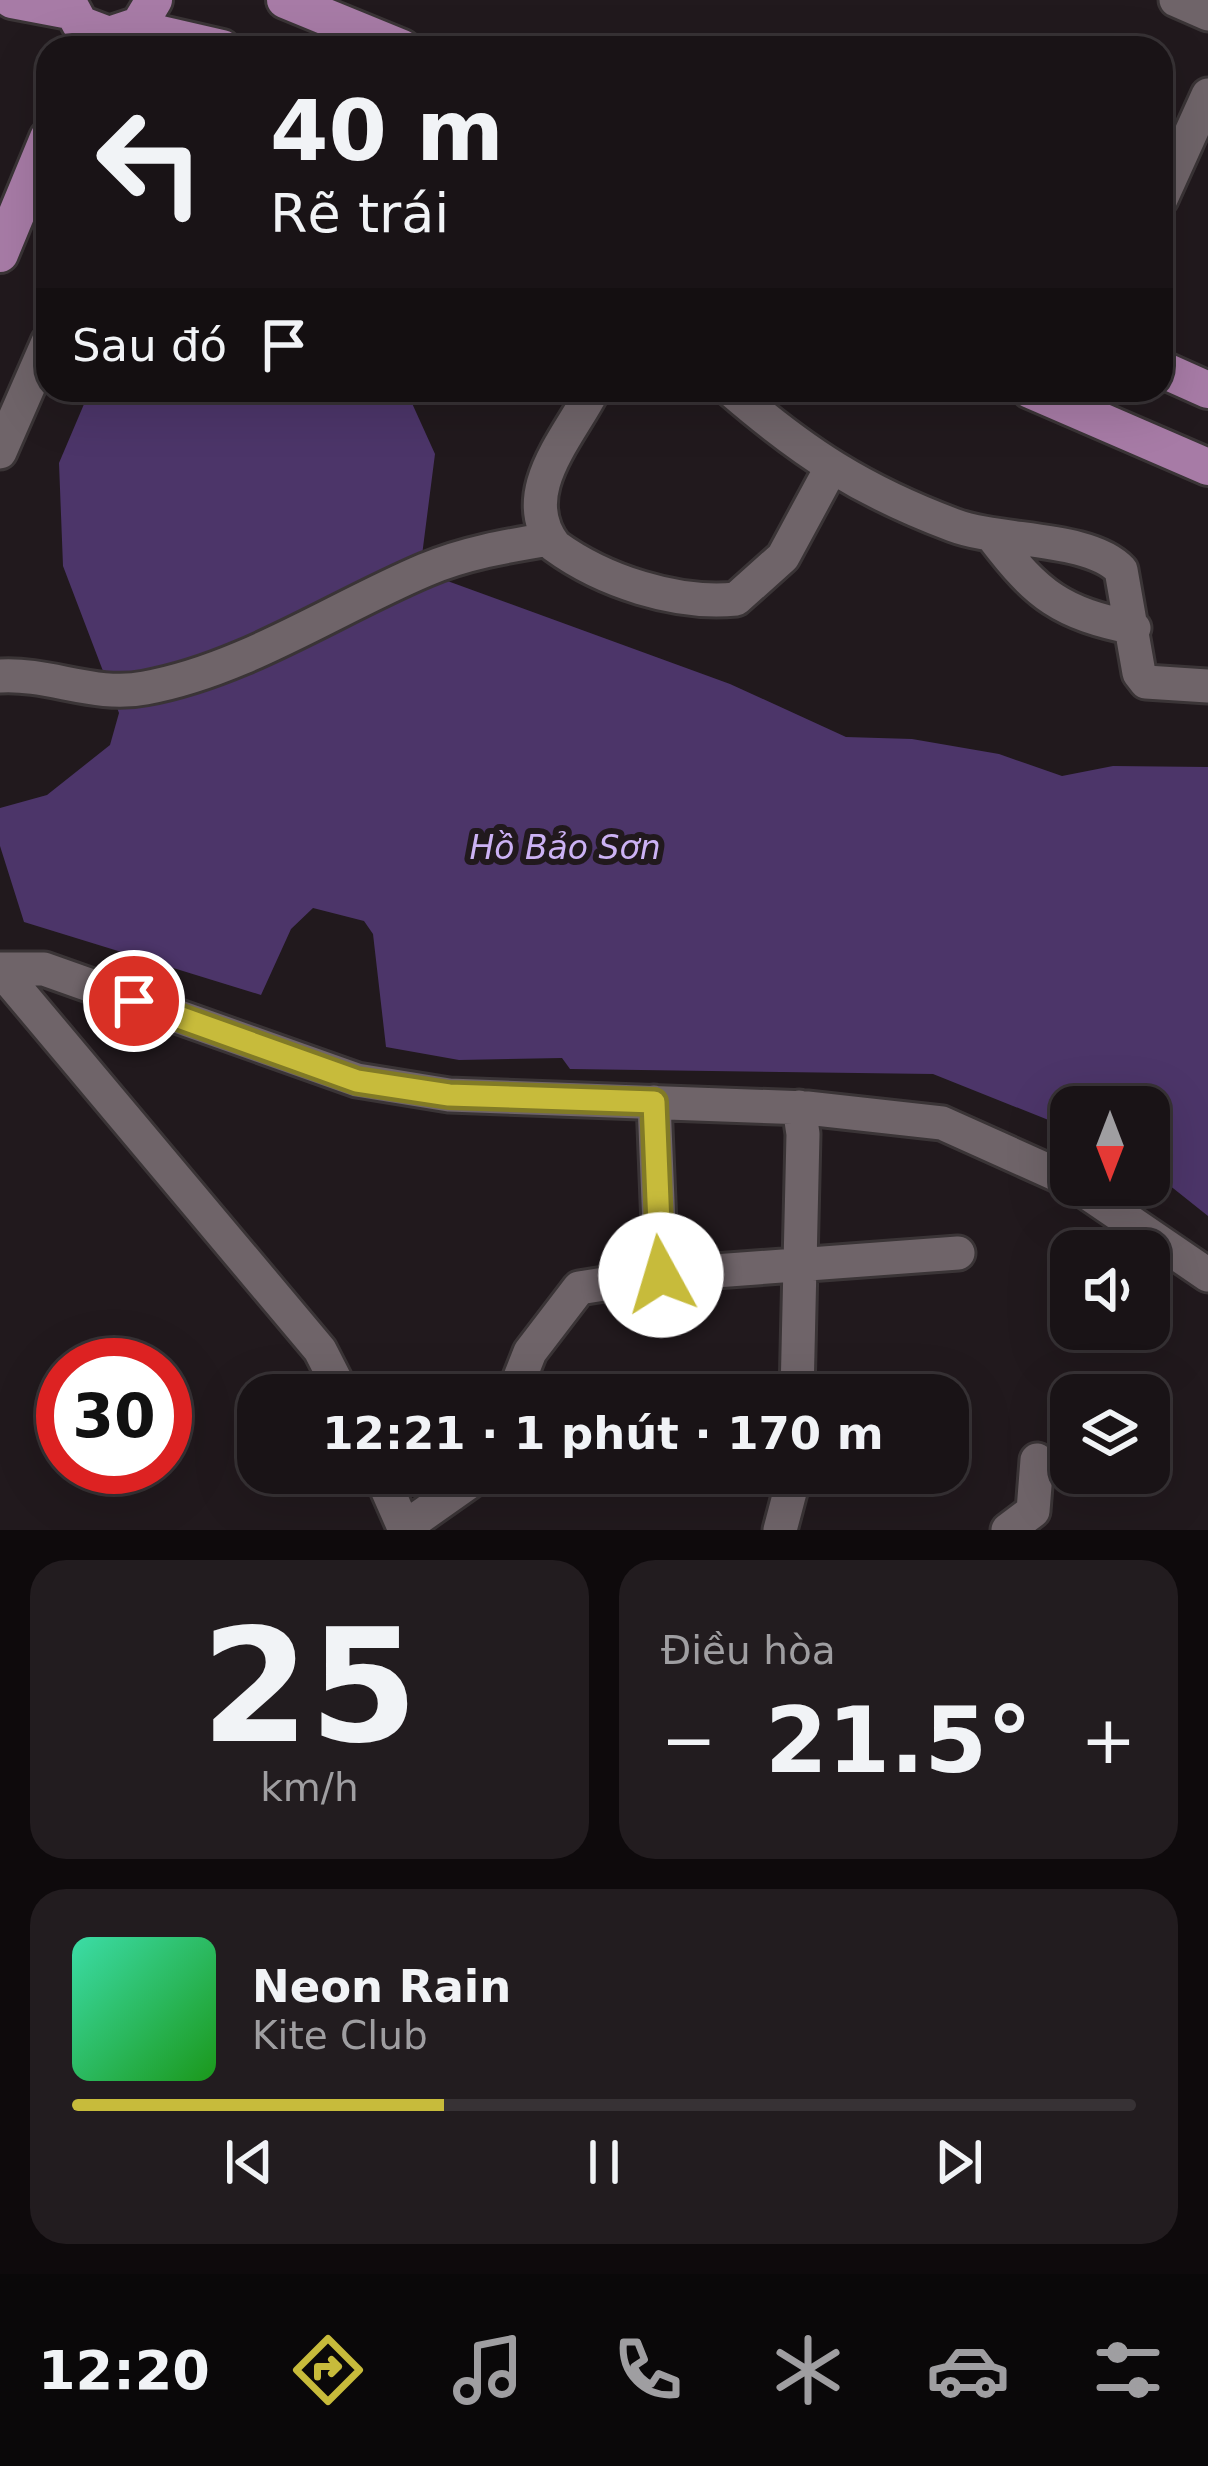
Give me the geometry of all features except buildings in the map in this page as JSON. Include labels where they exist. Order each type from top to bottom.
[{"type":"main road","points":[[12,0],[115,35],[144,14],[195,36]]},
{"type":"main road","points":[[285,0],[373,36]]},
{"type":"main road","points":[[0,254],[36,167]]},
{"type":"main road","points":[[1173,375],[1208,390]]},
{"type":"main road","points":[[1058,402],[1208,467]]},
{"type":"street","points":[[1176,0],[1208,14]]},
{"type":"street","points":[[1173,172],[1208,95]]},
{"type":"street","points":[[0,452],[36,370]]},
{"type":"street","points":[[586,402],[546,468],[540,505],[549,539],[573,559],[612,578],[686,597],[736,599],[783,557],[830,470]]},
{"type":"street","points":[[746,402],[830,470],[932,517],[993,537],[1084,550],[1112,561],[1121,570],[1139,674],[1146,682],[1208,686]]},
{"type":"street","points":[[993,537],[1046,598],[1088,618],[1134,628]]},
{"type":"street","points":[[0,676],[43,678],[106,692],[194,676],[426,569],[483,550],[549,539]]},
{"type":"street","points":[[1,969],[44,970],[357,1081],[449,1095],[799,1107],[942,1123],[1050,1172]]},
{"type":"street","points":[[1,969],[306,1333],[330,1374]]},
{"type":"street","points":[[654,1102],[661,1275]]},
{"type":"street","points":[[797,1374],[803,1134],[799,1107]]},
{"type":"street","points":[[1108,1206],[1208,1275]]},
{"type":"street","points":[[522,1374],[530,1352],[579,1288],[661,1275],[958,1253]]},
{"type":"street","points":[[1008,1530],[1033,1511],[1037,1460]]},
{"type":"street","points":[[389,1494],[404,1529],[453,1494]]},
{"type":"street","points":[[785,1528],[791,1494]]},
{"type":"water","name":"Hồ Bảo Sơn","points":[[85,402],[411,402],[435,454],[420,571],[730,684],[846,737],[912,739],[999,754],[1062,776],[1113,766],[1208,767],[1208,1216],[1170,1186],[1170,1086],[1050,1086],[1050,1121],[933,1074],[570,1069],[562,1058],[459,1060],[386,1047],[373,934],[364,921],[313,908],[291,929],[261,995],[24,922],[0,846],[0,808],[47,795],[110,745],[119,713],[63,566],[59,463]]},
{"type":"route","points":[[134,1001],[357,1081],[449,1095],[654,1102],[661,1275]]}]
